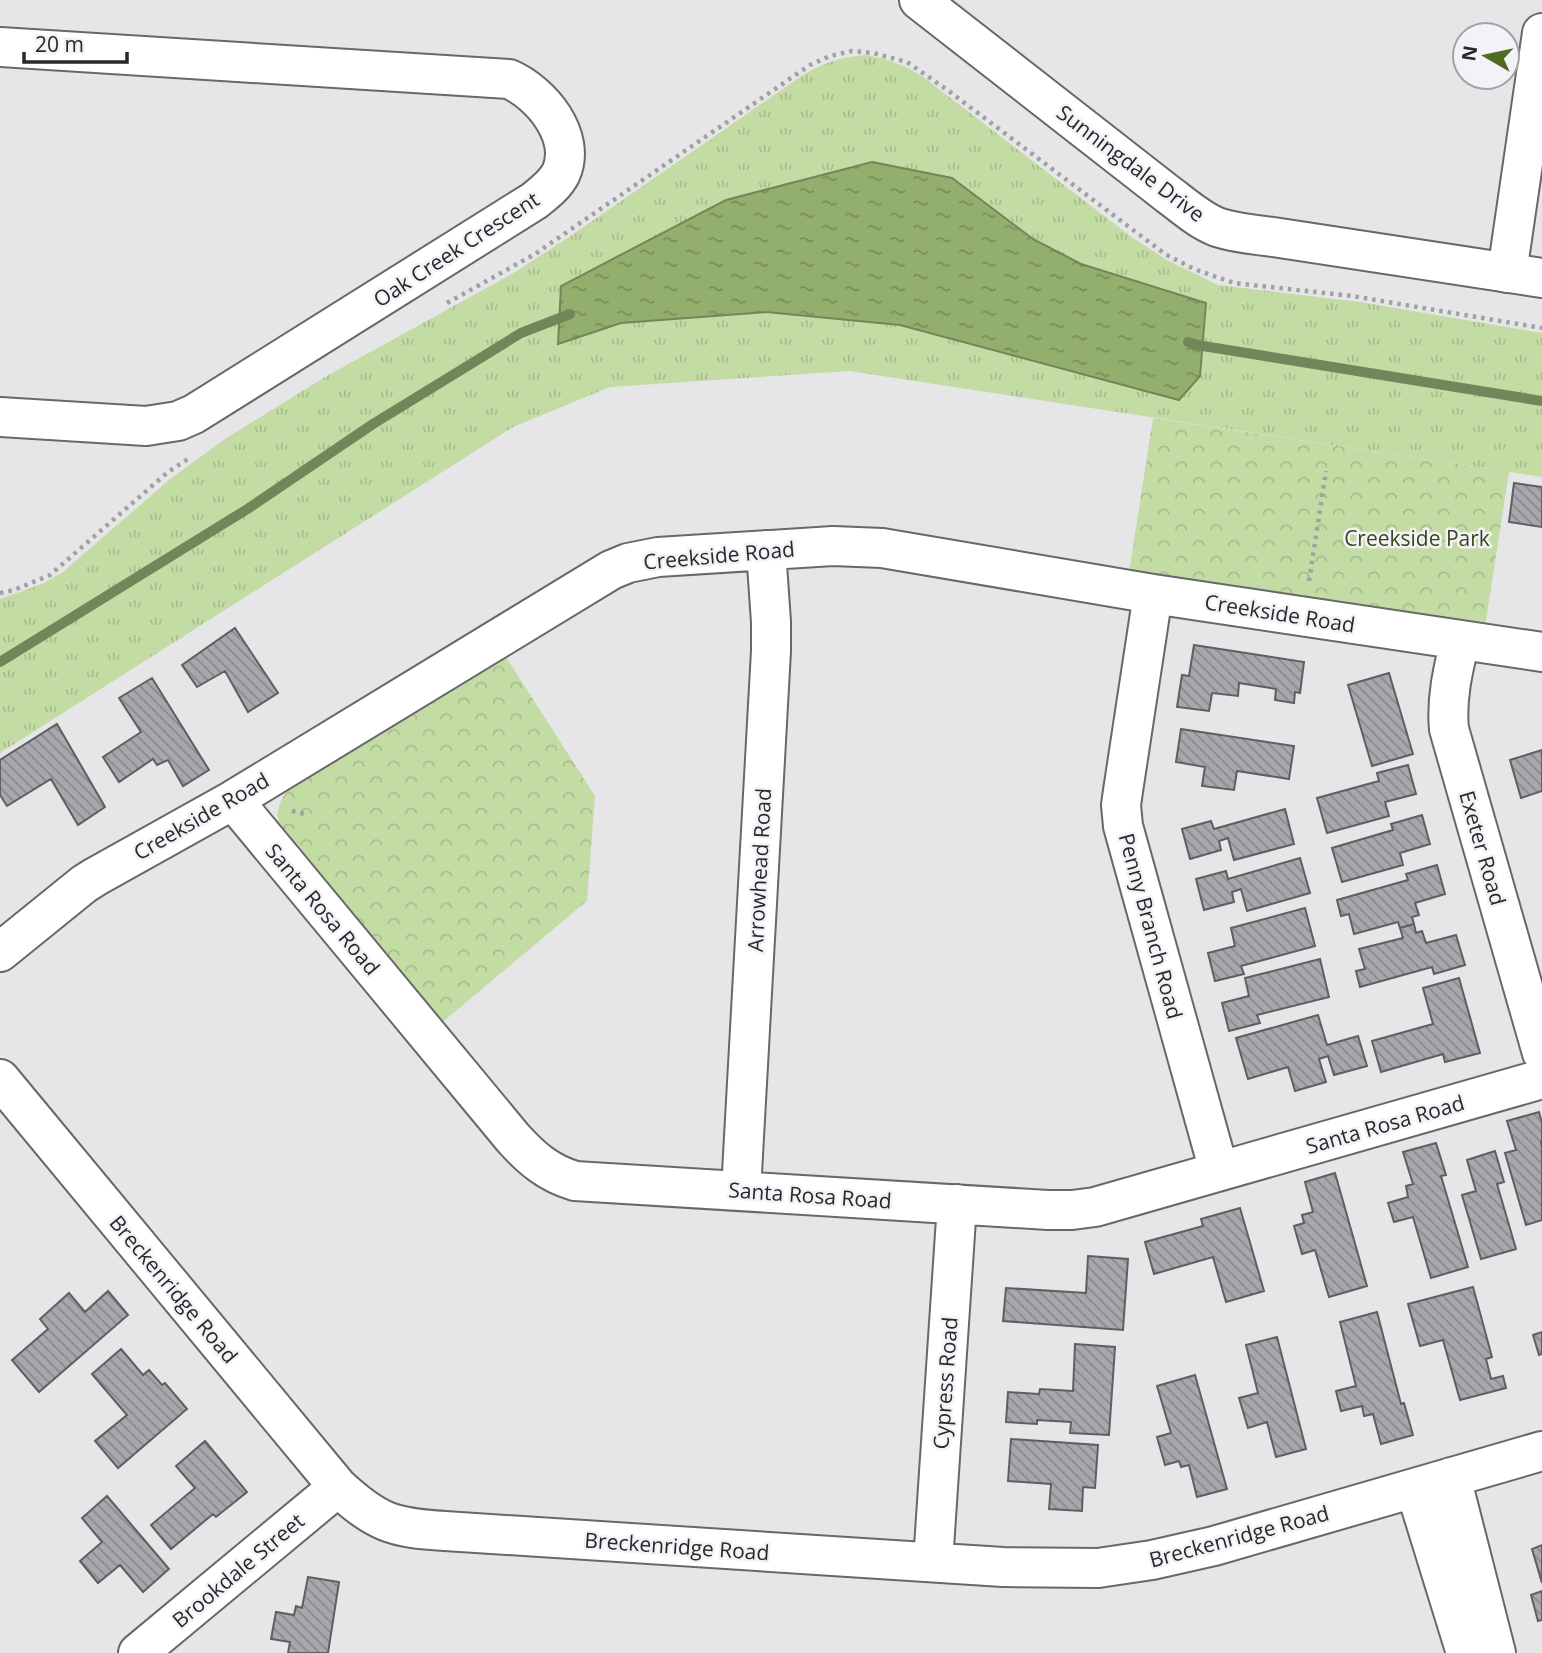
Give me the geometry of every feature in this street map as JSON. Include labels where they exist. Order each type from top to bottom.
[{"type":"street","name":"Sunningdale Drive","points":[[919,0],[1200,219],[1217,227],[1524,275]]},
{"type":"street","points":[[1524,275],[1542,33]]},
{"type":"street","name":"Oak Creek Crescent","points":[[0,47],[509,79],[532,92],[545,104],[560,131],[564,157],[562,170],[556,181],[534,201],[226,395],[178,421],[133,426],[0,417]]},
{"type":"street","name":"Creekside Road","points":[[0,952],[84,884],[233,800],[611,570],[628,563],[658,557],[833,546],[882,548],[1153,594],[1542,652]]},
{"type":"street","name":"Arrowhead Road","points":[[741,1191],[771,651],[766,550]]},
{"type":"street","name":"Penny Branch Road","points":[[1153,594],[1121,805],[1122,825],[1219,1171]]},
{"type":"street","name":"Exeter Road","points":[[1460,640],[1449,691],[1449,729],[1542,1053]]},
{"type":"street","name":"Santa Rosa Road","points":[[233,800],[528,1156],[551,1172],[575,1181],[1072,1210],[1095,1207],[1542,1079]]},
{"type":"street","name":"Breckenridge Road","points":[[0,1079],[338,1487],[359,1506],[386,1522],[417,1529],[1003,1567],[1098,1569],[1214,1546],[1542,1451]]},
{"type":"street","name":"Cypress Road","points":[[933,1562],[957,1204]]},
{"type":"street","points":[[1451,1477],[1496,1653]]},
{"type":"street","name":"Brookdale Street","points":[[138,1653],[338,1487]]},
{"type":"street","points":[[1415,1488],[1465,1653]]},
{"type":"path","points":[[439,307],[535,254],[810,65],[830,56],[852,51],[884,55],[907,62],[1165,254],[1194,269],[1234,283],[1352,296],[1542,328]]},
{"type":"path","points":[[0,593],[50,575],[191,456]]},
{"type":"path","points":[[1304,616],[1326,471]]},
{"type":"green space","points":[[856,56],[889,60],[923,77],[1133,238],[1167,260],[1218,285],[1360,302],[1542,333],[1542,477],[849,371],[610,387],[513,427],[0,753],[0,599],[42,584],[63,572],[170,479],[228,437],[325,377],[512,274],[803,75],[832,61]],"holes":[[[952,178],[1033,239],[1081,264],[1206,303],[1027,358],[900,325],[766,312],[621,323]]]},
{"type":"green space","name":"Creekside Park","points":[[1153,418],[1509,472],[1485,627],[1129,573]]},
{"type":"green space","points":[[504,654],[595,796],[587,901],[439,1025],[279,829],[278,812],[281,801],[291,787]]},
{"type":"water","points":[[872,162],[952,178],[1033,239],[1081,264],[1206,303],[1200,376],[1179,400],[900,325],[766,312],[621,323],[558,344],[561,286],[726,200]]},
{"type":"building","points":[[1514,483],[1542,487],[1542,527],[1509,522]]},
{"type":"building","points":[[235,628],[278,693],[248,712],[225,671],[197,687],[182,665]]},
{"type":"building","points":[[1194,645],[1304,662],[1300,693],[1295,692],[1294,703],[1275,700],[1276,689],[1239,683],[1238,696],[1212,693],[1209,711],[1177,707],[1182,675],[1189,676]]},
{"type":"building","points":[[1389,673],[1413,754],[1372,766],[1348,685]]},
{"type":"building","points":[[152,678],[209,770],[183,786],[168,760],[157,765],[153,759],[119,782],[103,757],[141,732],[119,698]]},
{"type":"building","points":[[57,724],[105,807],[78,825],[51,779],[7,806],[0,795],[0,760]]},
{"type":"building","points":[[1181,729],[1294,746],[1289,779],[1237,771],[1234,790],[1202,786],[1205,767],[1176,762]]},
{"type":"building","points":[[1542,750],[1542,791],[1521,798],[1510,760]]},
{"type":"building","points":[[1408,765],[1416,794],[1385,802],[1389,816],[1327,833],[1317,798],[1379,781],[1377,773]]},
{"type":"building","points":[[1285,809],[1294,844],[1234,860],[1228,838],[1219,841],[1221,850],[1190,859],[1182,829],[1211,821],[1214,829]]},
{"type":"building","points":[[1422,815],[1430,844],[1400,853],[1403,865],[1342,882],[1332,848],[1393,830],[1391,824]]},
{"type":"building","points":[[1300,858],[1310,893],[1247,911],[1241,889],[1232,892],[1234,902],[1204,910],[1196,879],[1226,871],[1228,879]]},
{"type":"building","points":[[1437,865],[1445,894],[1415,903],[1419,915],[1412,917],[1414,924],[1400,928],[1398,922],[1354,934],[1349,914],[1341,916],[1337,900],[1408,880],[1406,874]]},
{"type":"building","points":[[1305,908],[1315,946],[1241,966],[1244,974],[1215,981],[1208,953],[1235,946],[1231,928]]},
{"type":"building","points":[[1414,924],[1416,933],[1422,931],[1426,943],[1456,935],[1465,965],[1434,974],[1432,967],[1360,987],[1356,971],[1365,969],[1359,949],[1403,938],[1400,928]]},
{"type":"building","points":[[1320,959],[1329,997],[1257,1015],[1260,1023],[1229,1031],[1222,1003],[1249,996],[1245,978]]},
{"type":"building","points":[[1459,978],[1480,1053],[1445,1062],[1443,1054],[1381,1072],[1372,1041],[1433,1024],[1423,988]]},
{"type":"building","points":[[1318,1015],[1327,1045],[1358,1036],[1367,1066],[1334,1075],[1328,1056],[1319,1059],[1326,1082],[1295,1091],[1288,1067],[1248,1079],[1236,1038]]},
{"type":"building","points":[[1539,1112],[1542,1123],[1542,1220],[1526,1225],[1505,1153],[1516,1150],[1507,1121]]},
{"type":"building","points":[[1436,1143],[1446,1175],[1441,1176],[1468,1267],[1431,1278],[1413,1217],[1394,1222],[1388,1203],[1408,1197],[1406,1186],[1413,1184],[1403,1152]]},
{"type":"building","points":[[1495,1151],[1504,1182],[1497,1184],[1516,1249],[1481,1259],[1462,1195],[1476,1191],[1467,1160]]},
{"type":"building","points":[[1335,1173],[1367,1286],[1329,1297],[1315,1250],[1302,1254],[1294,1226],[1304,1223],[1302,1215],[1313,1212],[1305,1182]]},
{"type":"building","points":[[1240,1208],[1264,1291],[1226,1302],[1213,1257],[1154,1274],[1145,1242],[1203,1226],[1201,1219]]},
{"type":"building","points":[[1088,1256],[1128,1259],[1123,1330],[1003,1321],[1006,1288],[1086,1293]]},
{"type":"building","points":[[1473,1287],[1492,1357],[1486,1359],[1491,1379],[1503,1376],[1506,1388],[1460,1400],[1443,1340],[1420,1346],[1408,1304]]},
{"type":"building","points":[[108,1291],[128,1315],[39,1392],[12,1360],[48,1329],[40,1319],[69,1293],[85,1312]]},
{"type":"building","points":[[1377,1312],[1401,1404],[1404,1403],[1413,1435],[1381,1444],[1373,1414],[1364,1416],[1362,1406],[1341,1411],[1336,1391],[1356,1386],[1340,1322]]},
{"type":"building","points":[[1542,1332],[1542,1354],[1539,1355],[1533,1335]]},
{"type":"building","points":[[1277,1337],[1306,1449],[1276,1457],[1267,1422],[1248,1428],[1239,1398],[1258,1393],[1246,1345]]},
{"type":"building","points":[[1075,1344],[1115,1347],[1109,1435],[1070,1433],[1071,1422],[1006,1422],[1008,1392],[1039,1394],[1040,1389],[1073,1391]]},
{"type":"building","points":[[121,1349],[143,1375],[149,1370],[162,1385],[165,1383],[187,1409],[118,1468],[95,1441],[127,1415],[92,1374]]},
{"type":"building","points":[[1195,1375],[1227,1489],[1197,1497],[1189,1465],[1181,1467],[1179,1461],[1165,1465],[1157,1437],[1171,1433],[1157,1386]]},
{"type":"building","points":[[1011,1439],[1098,1445],[1095,1488],[1083,1487],[1082,1511],[1049,1509],[1051,1484],[1008,1481]]},
{"type":"building","points":[[205,1441],[247,1492],[216,1517],[213,1514],[171,1549],[151,1525],[195,1488],[176,1466]]},
{"type":"building","points":[[107,1496],[169,1569],[143,1592],[120,1565],[98,1583],[80,1561],[102,1542],[82,1518]]},
{"type":"building","points":[[1542,1545],[1542,1583],[1532,1549]]},
{"type":"building","points":[[308,1577],[339,1582],[328,1653],[288,1653],[290,1642],[271,1639],[276,1612],[294,1615],[296,1606],[302,1608]]},
{"type":"building","points":[[1542,1591],[1542,1620],[1538,1621],[1531,1595]]},
{"type":"waterway","points":[[0,662],[249,508],[373,424],[521,333],[570,314]]},
{"type":"waterway","points":[[1188,342],[1542,401]]}]
